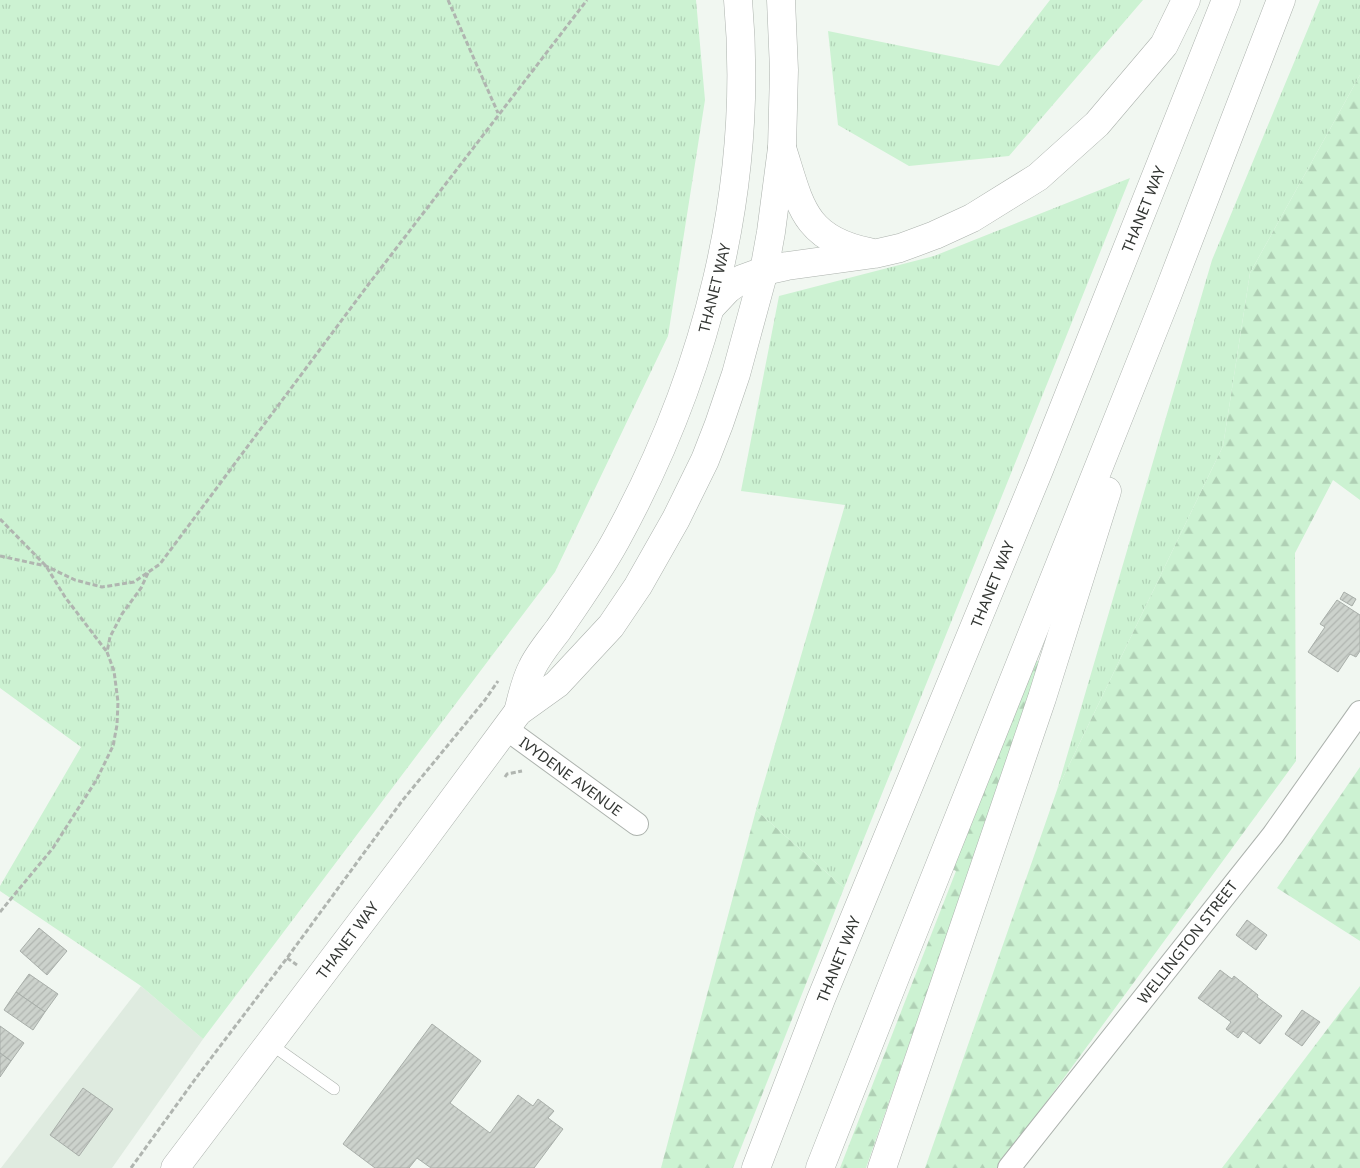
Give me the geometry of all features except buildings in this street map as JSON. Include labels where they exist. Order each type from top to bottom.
[{"type":"main road","name":"THANET WAY","points":[[512,720],[532,667],[616,542],[650,473],[681,399],[711,307],[728,229],[740,143],[742,57],[738,0]]},
{"type":"main road","name":"THANET WAY","points":[[175,1168],[512,720],[557,684],[611,626],[638,586],[694,483],[719,424],[736,374],[764,271],[782,148],[784,70],[781,0]]},
{"type":"main road","points":[[711,307],[728,289],[742,279],[764,271],[874,254],[900,248],[936,235],[972,218],[1038,177],[1097,124],[1164,45],[1186,0]]},
{"type":"main road","name":"THANET WAY","points":[[756,1168],[821,999],[1039,470],[1226,0]]},
{"type":"main road","points":[[820,1168],[1167,296],[1281,0]]},
{"type":"main road","points":[[782,148],[798,196],[809,220],[837,242],[874,254]]},
{"type":"main road","points":[[882,1168],[1042,698],[1167,296]]},
{"type":"street","name":"WELLINGTON STREET","points":[[1009,1168],[1272,835],[1360,712]]},
{"type":"street","name":"IVYDENE AVENUE","points":[[512,720],[636,824]]},
{"type":"lane","points":[[269,1043],[334,1089]]},
{"type":"path","points":[[448,0],[498,113]]},
{"type":"path","points":[[0,556],[46,566],[75,580],[102,587],[134,582],[160,564],[368,285],[586,0]]},
{"type":"path","points":[[0,519],[46,566],[65,597],[107,652],[114,671],[118,702],[117,725],[113,746],[97,779],[53,848],[0,912]]},
{"type":"path","points":[[107,652],[110,636],[122,614],[141,588],[148,572]]},
{"type":"path","points":[[131,1168],[402,801],[485,700],[501,677]]},
{"type":"shaded area","points":[[141,986],[203,1039],[112,1168],[1,1168]]},
{"type":"green space","points":[[0,0],[696,0],[705,100],[668,336],[555,572],[203,1039],[141,986],[0,891],[0,886],[81,747],[0,688]]},
{"type":"green space","points":[[1050,0],[1143,0],[1009,156],[909,166],[838,125],[828,31],[999,66]]},
{"type":"green space","points":[[1320,0],[1360,0],[1360,75],[1250,273],[1223,446],[1057,790],[1212,260]]},
{"type":"green space","points":[[1360,75],[1360,500],[1333,480],[1295,553],[1296,761],[998,1168],[925,1168],[1057,790],[1223,446],[1250,273]]},
{"type":"green space","points":[[1130,178],[844,888],[756,810],[845,505],[741,491],[779,296],[934,256]]},
{"type":"green space","points":[[1029,659],[1042,662],[866,1168],[840,1168],[956,871],[950,868]]},
{"type":"green space","points":[[1360,767],[1360,941],[1277,888]]},
{"type":"green space","points":[[756,810],[844,888],[733,1168],[661,1168]]},
{"type":"green space","points":[[1360,986],[1360,1168],[1222,1168]]}]
